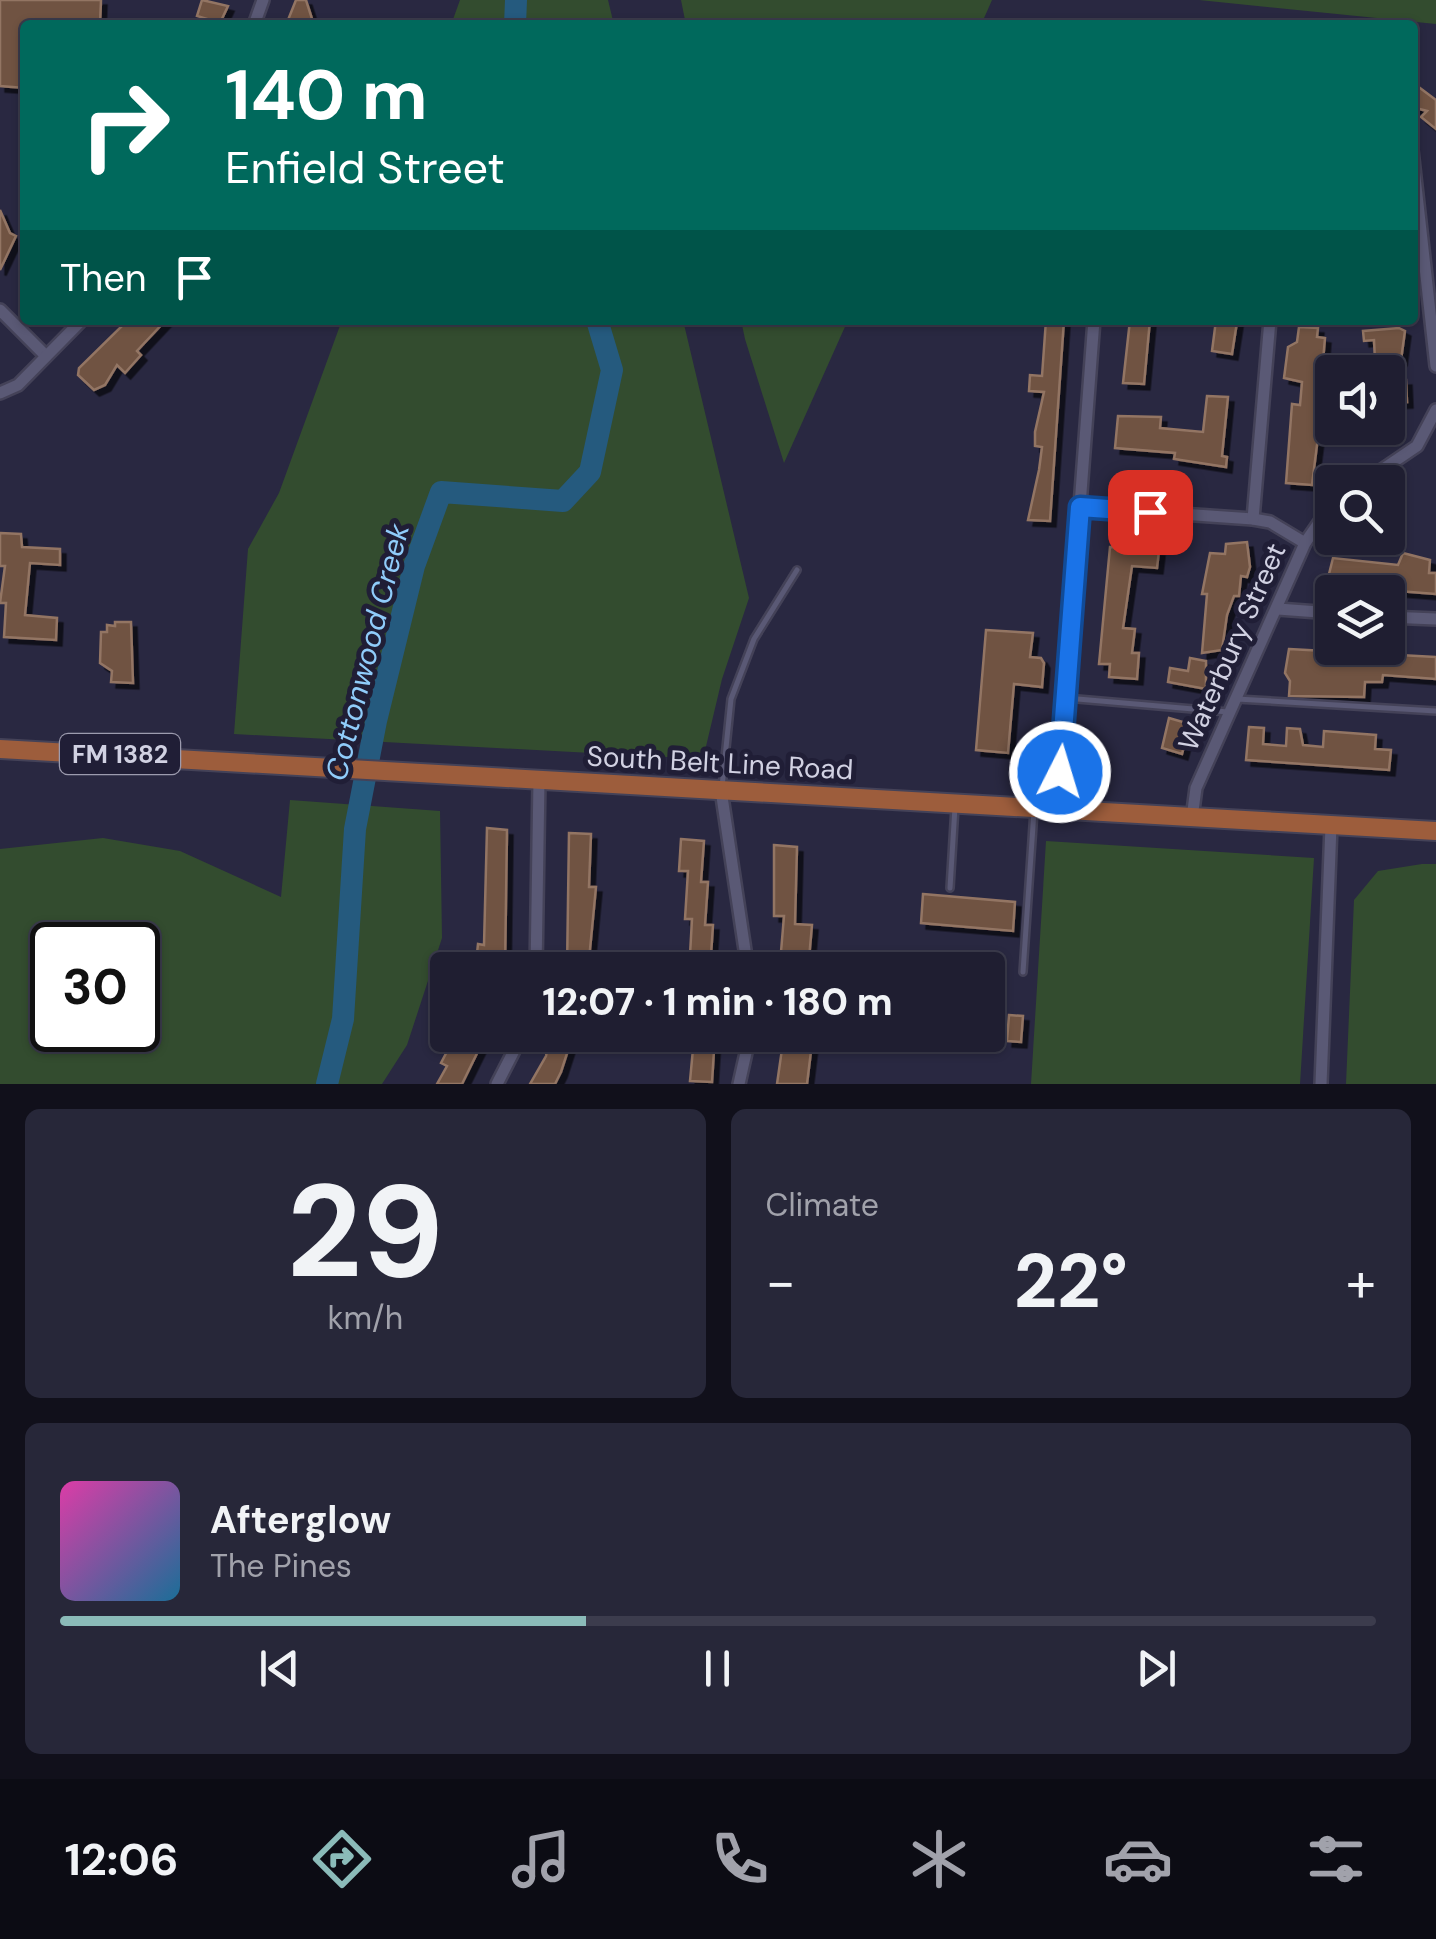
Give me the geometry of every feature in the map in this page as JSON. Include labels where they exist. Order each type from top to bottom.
[{"type":"main road","name":"South Belt Line Road","points":[[0,749],[1436,831]]},
{"type":"street","points":[[1418,204],[1436,366]]},
{"type":"street","points":[[0,310],[46,356]]},
{"type":"street","points":[[0,394],[18,385],[77,325]]},
{"type":"street","points":[[1058,810],[1094,325]]},
{"type":"street","points":[[1253,520],[1270,325]]},
{"type":"street","points":[[1389,465],[1417,446],[1436,410]]},
{"type":"street","points":[[1080,507],[1270,522],[1305,543]]},
{"type":"street","name":"Waterbury Street","points":[[1192,818],[1196,788],[1305,543],[1315,529]]},
{"type":"street","points":[[1278,609],[1315,612]]},
{"type":"street","points":[[1405,618],[1436,619]]},
{"type":"street","points":[[536,952],[539,780]]},
{"type":"street","points":[[722,790],[745,952]]},
{"type":"street","points":[[1322,1084],[1331,826]]},
{"type":"street","points":[[496,1084],[513,1052]]},
{"type":"street","points":[[739,1084],[746,1052]]},
{"type":"lane","points":[[722,790],[731,699],[754,639],[796,570]]},
{"type":"lane","points":[[1066,698],[1230,713]]},
{"type":"lane","points":[[1237,699],[1436,712]]},
{"type":"lane","points":[[950,888],[955,804]]},
{"type":"lane","points":[[1023,972],[1034,808]]},
{"type":"green space","points":[[460,0],[608,0],[613,20],[453,20]]},
{"type":"green space","points":[[681,0],[992,0],[983,20],[685,20]]},
{"type":"green space","points":[[1199,0],[1436,0],[1436,24]]},
{"type":"green space","points":[[340,325],[684,325],[749,598],[722,679],[703,759],[234,734],[248,549],[279,493]]},
{"type":"green space","points":[[742,325],[846,325],[784,463]]},
{"type":"green space","points":[[290,800],[440,811],[442,938],[437,952],[430,952],[430,975],[407,1045],[382,1084],[0,1084],[0,849],[103,838],[180,851],[281,897]]},
{"type":"green space","points":[[1046,841],[1314,858],[1300,1084],[1031,1084]]},
{"type":"green space","points":[[1436,864],[1436,1084],[1346,1084],[1354,900],[1378,871]]},
{"type":"building","points":[[0,0],[101,0],[100,20],[20,20],[20,88],[0,86]]},
{"type":"building","points":[[202,0],[228,6],[221,20],[197,16]]},
{"type":"building","points":[[296,0],[306,0],[312,20],[288,20]]},
{"type":"building","points":[[1418,86],[1436,100],[1436,129],[1421,117],[1427,111],[1418,109]]},
{"type":"building","points":[[0,210],[10,233],[16,236],[0,270]]},
{"type":"building","points":[[123,325],[161,325],[137,351],[141,355],[125,373],[117,365],[105,385],[94,390],[78,375],[79,368]]},
{"type":"building","points":[[1046,325],[1064,325],[1050,521],[1028,520],[1042,447],[1035,446],[1035,432],[1044,392],[1029,391],[1030,375],[1042,376]]},
{"type":"building","points":[[1129,325],[1150,325],[1144,384],[1123,383]]},
{"type":"building","points":[[1215,325],[1237,325],[1232,354],[1212,351]]},
{"type":"building","points":[[1299,327],[1318,328],[1317,337],[1325,338],[1324,355],[1315,355],[1317,445],[1312,485],[1286,483],[1292,404],[1300,405],[1302,382],[1284,378],[1288,347],[1297,342]]},
{"type":"building","points":[[1363,331],[1405,331],[1402,355],[1375,355],[1374,340],[1364,341]]},
{"type":"building","points":[[1207,396],[1228,397],[1222,456],[1227,457],[1226,467],[1174,459],[1175,453],[1115,448],[1118,416],[1161,417],[1160,428],[1203,432]]},
{"type":"building","points":[[0,533],[21,534],[22,547],[60,549],[60,565],[30,563],[25,615],[57,618],[56,640],[4,637],[6,603],[0,603],[5,566],[0,566]]},
{"type":"building","points":[[1247,542],[1250,567],[1247,577],[1241,576],[1239,596],[1234,596],[1227,615],[1222,650],[1202,653],[1207,594],[1202,594],[1210,553],[1225,554],[1226,544]]},
{"type":"building","points":[[1110,547],[1159,551],[1157,568],[1132,566],[1123,628],[1135,629],[1132,653],[1139,653],[1137,679],[1109,677],[1110,664],[1099,664]]},
{"type":"building","points":[[1405,554],[1430,560],[1429,573],[1436,573],[1436,594],[1405,592],[1405,575],[1329,575],[1333,558],[1398,565]]},
{"type":"building","points":[[115,622],[131,622],[133,683],[111,682],[112,671],[100,663],[101,632],[107,632],[107,625],[115,626]]},
{"type":"building","points":[[986,630],[1033,633],[1030,657],[1041,658],[1044,663],[1042,687],[1014,684],[1008,753],[976,750]]},
{"type":"building","points":[[1289,649],[1315,650],[1315,665],[1405,665],[1405,655],[1436,657],[1436,679],[1383,675],[1382,682],[1365,682],[1364,697],[1289,696],[1290,681],[1285,673]]},
{"type":"building","points":[[1190,658],[1206,661],[1206,689],[1168,682],[1170,668],[1188,671]]},
{"type":"building","points":[[1169,718],[1190,724],[1182,754],[1162,748]]},
{"type":"building","points":[[1249,727],[1264,728],[1263,744],[1286,746],[1287,728],[1300,729],[1303,745],[1323,747],[1324,731],[1376,735],[1375,749],[1391,750],[1389,770],[1246,760]]},
{"type":"building","points":[[487,828],[507,830],[505,952],[477,952],[478,944],[484,945]]},
{"type":"building","points":[[569,833],[591,834],[589,887],[596,887],[590,952],[567,952]]},
{"type":"building","points":[[681,839],[704,841],[701,882],[708,882],[705,925],[713,925],[711,952],[690,952],[692,919],[685,919],[688,871],[679,871]]},
{"type":"building","points":[[774,845],[797,847],[795,924],[812,925],[810,952],[781,952],[784,916],[774,916]]},
{"type":"building","points":[[923,894],[1015,902],[1013,931],[921,923]]},
{"type":"building","points":[[1009,1015],[1023,1016],[1021,1042],[1007,1041]]},
{"type":"building","points":[[447,1052],[478,1052],[462,1084],[437,1084],[447,1066],[441,1063]]},
{"type":"building","points":[[547,1052],[567,1052],[555,1084],[530,1084]]},
{"type":"building","points":[[693,1052],[714,1052],[712,1082],[690,1081]]},
{"type":"building","points":[[782,1052],[811,1052],[807,1084],[777,1084]]},
{"type":"waterway","name":"Cottonwood Creek","points":[[515,20],[516,0]]},
{"type":"waterway","name":"Cottonwood Creek","points":[[327,1084],[343,1019],[355,829],[376,721],[414,566],[441,492],[563,501],[590,472],[612,370],[598,325]]},
{"type":"route","points":[[1060,772],[1080,507],[1150,512]]}]
